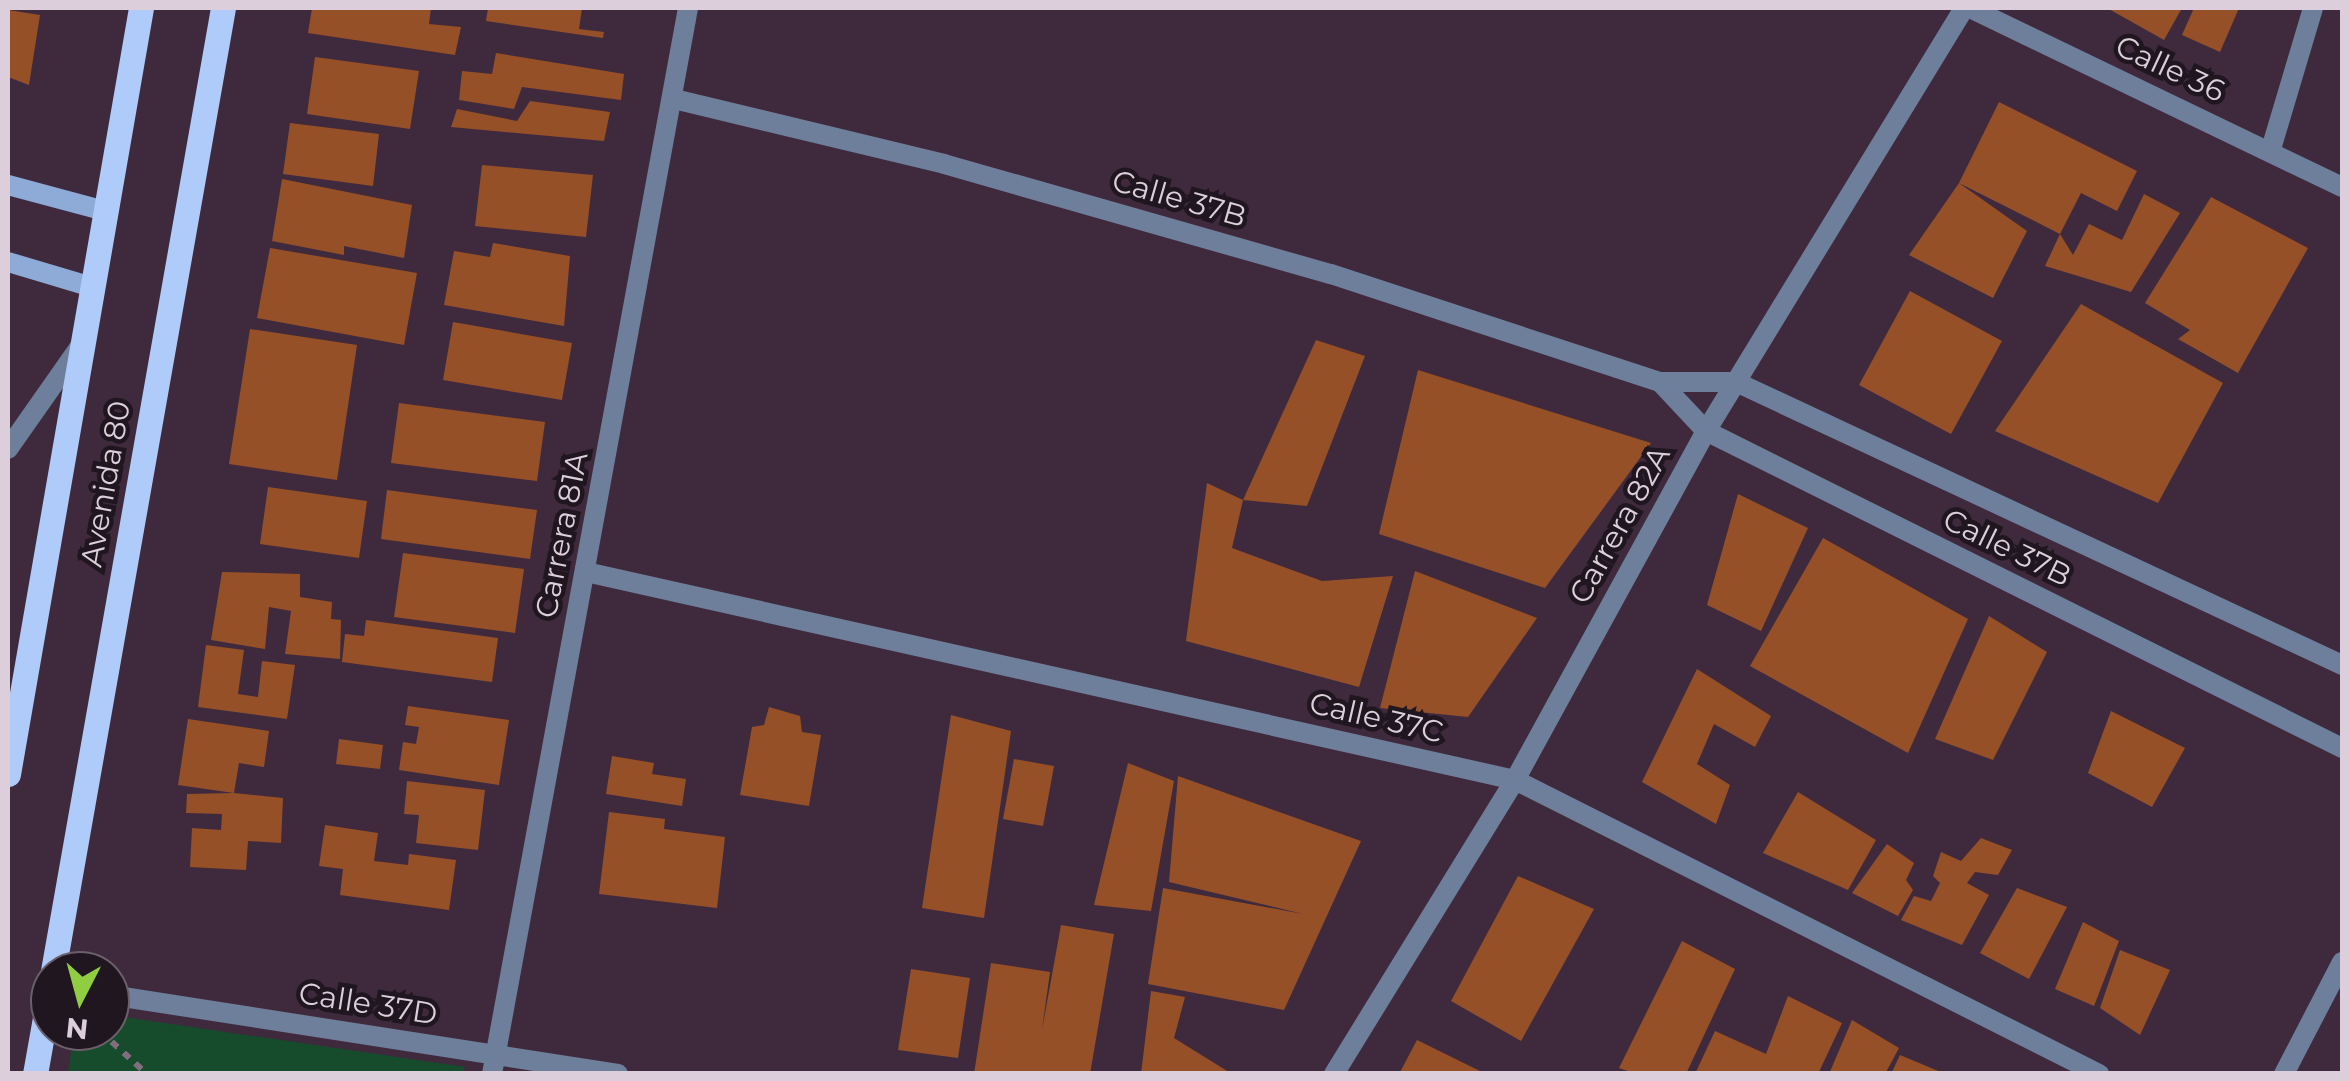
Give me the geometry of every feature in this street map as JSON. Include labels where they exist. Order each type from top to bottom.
[{"type":"main road","name":"Avenida 80","points":[[8,774],[140,8]]},
{"type":"main road","name":"Avenida 80","points":[[58,951],[224,8]]},
{"type":"street","name":"Carrera 81A","points":[[494,1064],[688,8]]},
{"type":"street","name":"Calle 36","points":[[1967,8],[2342,186]]},
{"type":"street","name":"Carrera 82A","points":[[1334,1074],[1515,780],[1706,431],[1967,8]]},
{"type":"street","points":[[2271,150],[2313,8]]},
{"type":"street","name":"Calle 37B","points":[[674,100],[944,164],[1332,274],[1660,382],[1736,382],[2342,665]]},
{"type":"street","points":[[8,184],[106,211]]},
{"type":"street","points":[[8,262],[92,287]]},
{"type":"street","points":[[8,449],[82,343]]},
{"type":"street","name":"Calle 37B","points":[[1660,382],[1706,431],[2342,748]]},
{"type":"street","name":"Calle 37C","points":[[586,572],[1515,780],[2100,1074]]},
{"type":"street","points":[[2284,1074],[2342,962]]},
{"type":"street","name":"Calle 37D","points":[[130,999],[494,1064],[618,1074]]},
{"type":"path","points":[[122,1051],[147,1074]]},
{"type":"green space","points":[[130,1018],[465,1067],[463,1074],[68,1073],[71,1051],[130,1051]]},
{"type":"building","points":[[312,8],[431,8],[429,24],[461,27],[455,55],[308,33]]},
{"type":"building","points":[[488,8],[582,8],[579,29],[604,32],[603,38],[486,21]]},
{"type":"building","points":[[2107,8],[2182,8],[2164,40]]},
{"type":"building","points":[[2194,8],[2239,8],[2220,52],[2182,35]]},
{"type":"building","points":[[8,10],[40,15],[29,85],[8,77]]},
{"type":"building","points":[[496,53],[624,74],[621,100],[522,87],[514,109],[459,100],[462,71],[492,74]]},
{"type":"building","points":[[315,57],[419,71],[410,129],[307,114]]},
{"type":"building","points":[[530,101],[610,112],[604,141],[451,127],[457,109],[517,121]]},
{"type":"building","points":[[1999,102],[2137,171],[2117,211],[2081,193],[2060,234],[1959,183]]},
{"type":"building","points":[[290,123],[379,134],[373,186],[283,174]]},
{"type":"building","points":[[482,165],[593,175],[586,237],[475,226]]},
{"type":"building","points":[[282,179],[412,205],[404,258],[344,246],[344,255],[272,241]]},
{"type":"building","points":[[1959,183],[2027,231],[1993,298],[1909,255]]},
{"type":"building","points":[[2144,194],[2180,213],[2131,292],[2045,266],[2060,234],[2073,255],[2089,224],[2122,240]]},
{"type":"building","points":[[2211,197],[2308,248],[2238,373],[2178,339],[2190,330],[2145,303]]},
{"type":"building","points":[[493,243],[570,256],[564,326],[444,305],[454,251],[490,257]]},
{"type":"building","points":[[270,248],[417,273],[404,345],[257,318]]},
{"type":"building","points":[[1910,291],[2002,341],[1951,434],[1859,385]]},
{"type":"building","points":[[2081,304],[2223,383],[2158,503],[1995,431]]},
{"type":"building","points":[[453,322],[572,343],[562,400],[443,380]]},
{"type":"building","points":[[250,329],[357,345],[337,480],[229,464]]},
{"type":"building","points":[[1316,340],[1365,356],[1307,506],[1243,500]]},
{"type":"building","points":[[1418,370],[1651,443],[1545,588],[1379,534]]},
{"type":"building","points":[[399,403],[545,422],[537,481],[391,463]]},
{"type":"building","points":[[1207,483],[1243,500],[1232,548],[1322,581],[1393,576],[1359,687],[1186,641]]},
{"type":"building","points":[[268,487],[367,501],[359,558],[260,544]]},
{"type":"building","points":[[387,490],[537,510],[530,559],[381,539]]},
{"type":"building","points":[[1738,494],[1808,528],[1761,631],[1707,605]]},
{"type":"building","points":[[1823,538],[1968,619],[1908,753],[1750,666]]},
{"type":"building","points":[[403,553],[524,569],[515,633],[394,617]]},
{"type":"building","points":[[1415,571],[1537,618],[1468,717],[1380,708]]},
{"type":"building","points":[[222,572],[300,574],[300,597],[332,602],[331,619],[341,620],[340,659],[285,654],[291,611],[269,607],[265,649],[211,640]]},
{"type":"building","points":[[1989,616],[2047,652],[1993,760],[1935,739]]},
{"type":"building","points":[[366,620],[498,638],[492,682],[342,662],[345,634],[364,636]]},
{"type":"building","points":[[206,645],[244,650],[238,694],[258,697],[262,661],[295,665],[287,719],[198,707]]},
{"type":"building","points":[[1697,669],[1771,716],[1755,747],[1714,724],[1697,764],[1730,785],[1716,824],[1642,782]]},
{"type":"building","points":[[408,706],[509,720],[499,785],[399,770],[403,742],[416,744],[419,727],[405,725]]},
{"type":"building","points":[[769,707],[800,716],[802,732],[821,735],[809,806],[740,795],[752,727],[764,725]]},
{"type":"building","points":[[2111,711],[2185,748],[2152,807],[2088,773]]},
{"type":"building","points":[[951,715],[1011,731],[984,918],[922,908]]},
{"type":"building","points":[[188,719],[269,731],[264,767],[239,763],[234,793],[178,785]]},
{"type":"building","points":[[339,739],[383,745],[380,769],[336,764]]},
{"type":"building","points":[[612,756],[654,763],[652,774],[686,779],[682,806],[606,794]]},
{"type":"building","points":[[1014,759],[1054,766],[1043,826],[1003,819]]},
{"type":"building","points":[[1128,763],[1174,781],[1151,911],[1094,905]]},
{"type":"building","points":[[1178,776],[1361,841],[1284,1010],[1148,984],[1163,888],[1303,914],[1169,882]]},
{"type":"building","points":[[407,781],[485,790],[478,850],[416,843],[419,815],[404,814]]},
{"type":"building","points":[[1798,792],[1876,840],[1848,890],[1763,853]]},
{"type":"building","points":[[187,794],[283,798],[281,843],[248,841],[246,870],[190,867],[192,828],[221,830],[222,814],[186,813]]},
{"type":"building","points":[[609,812],[665,819],[664,829],[725,837],[717,908],[599,894]]},
{"type":"building","points":[[325,825],[378,833],[374,861],[408,865],[409,854],[456,860],[449,910],[340,895],[343,869],[319,866]]},
{"type":"building","points":[[1981,838],[2012,850],[1998,875],[1975,872],[1967,883],[1989,895],[1962,945],[1901,920],[1914,896],[1931,901],[1940,883],[1933,876],[1941,852],[1961,861]]},
{"type":"building","points":[[1887,844],[1914,863],[1906,880],[1913,890],[1898,916],[1852,893]]},
{"type":"building","points":[[1518,876],[1594,909],[1521,1041],[1451,1001]]},
{"type":"building","points":[[2017,888],[2067,907],[2029,979],[1980,953]]},
{"type":"building","points":[[2083,922],[2119,941],[2094,1006],[2055,989]]},
{"type":"building","points":[[1061,925],[1114,934],[1090,1074],[974,1074],[991,963],[1050,972],[1042,1030]]},
{"type":"building","points":[[1682,941],[1735,969],[1686,1074],[1636,1074],[1619,1068]]},
{"type":"building","points":[[2120,950],[2170,970],[2140,1035],[2100,1008]]},
{"type":"building","points":[[911,969],[970,978],[958,1058],[898,1050]]},
{"type":"building","points":[[1151,991],[1185,997],[1174,1038],[1232,1074],[1141,1074]]},
{"type":"building","points":[[1788,996],[1842,1023],[1818,1074],[1695,1074],[1715,1031],[1766,1054]]},
{"type":"building","points":[[1852,1020],[1899,1048],[1885,1074],[1829,1074]]},
{"type":"building","points":[[1417,1040],[1486,1074],[1399,1074]]},
{"type":"building","points":[[1900,1055],[1943,1073],[1943,1074],[1891,1074]]}]
